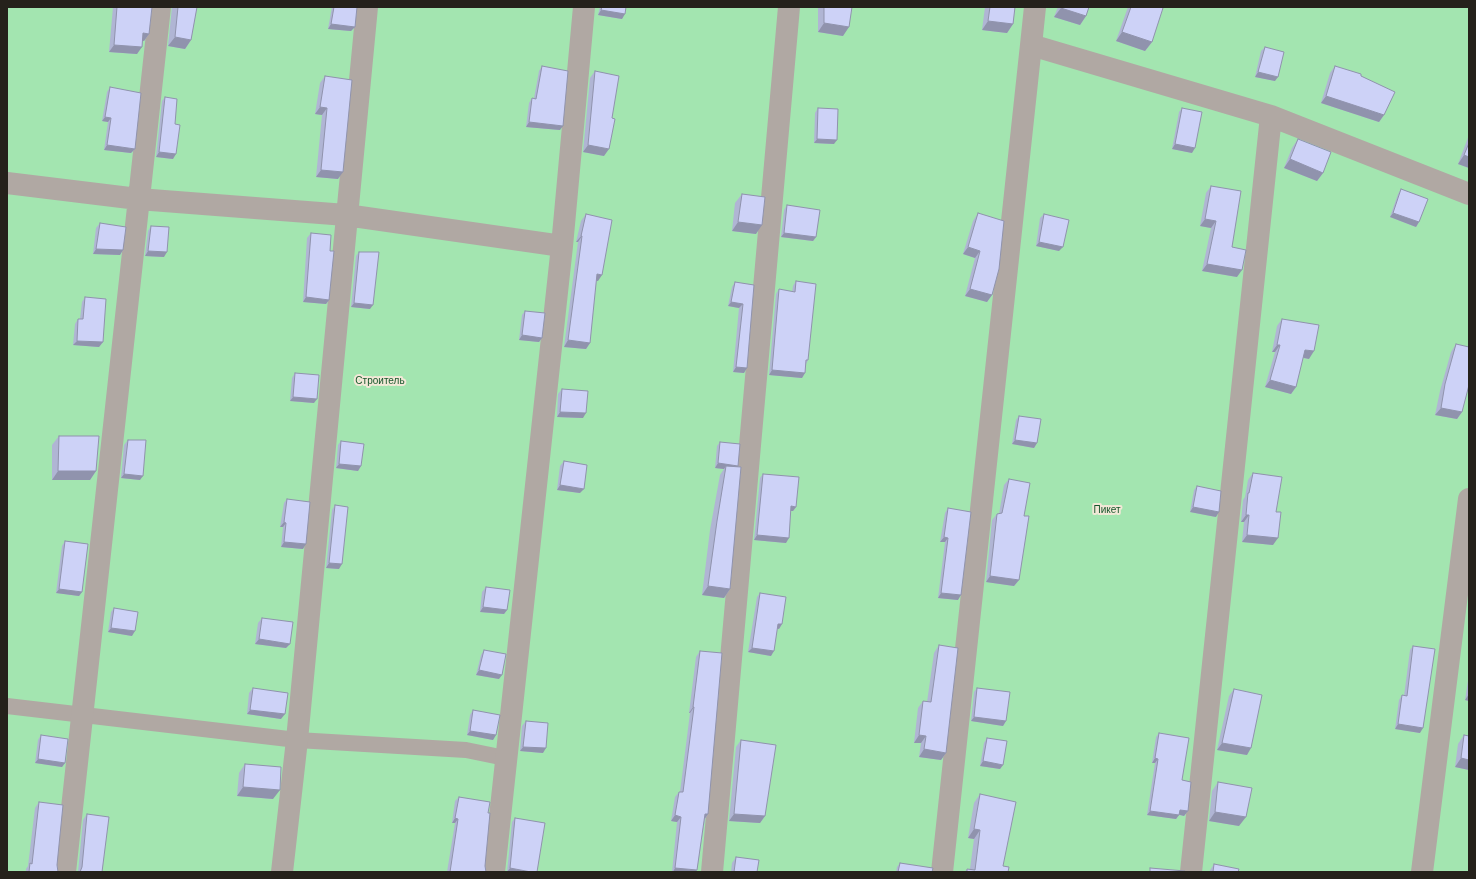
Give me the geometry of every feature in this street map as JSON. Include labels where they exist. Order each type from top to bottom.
[{"type":"street","points":[[65,872],[81,714],[160,7]]},
{"type":"street","points":[[282,872],[297,740],[367,7]]},
{"type":"street","points":[[494,872],[562,246],[584,7]]},
{"type":"street","points":[[712,872],[789,7]]},
{"type":"street","points":[[942,872],[1035,7]]},
{"type":"street","points":[[1031,45],[1271,116],[1469,194]]},
{"type":"street","points":[[1191,872],[1271,116]]},
{"type":"street","points":[[7,183],[138,199],[346,215],[562,246]]},
{"type":"street","points":[[1422,872],[1469,499]]},
{"type":"lane","points":[[7,706],[297,740],[466,750],[506,758]]},
{"type":"green space","name":"Строитель","points":[[7,7],[788,7],[710,872],[7,872]]},
{"type":"green space","name":"Пикет","points":[[790,7],[1469,8],[1469,872],[711,872]]},
{"type":"building","points":[[117,7],[152,7],[149,34],[143,33],[142,47],[114,45]]},
{"type":"building","points":[[178,7],[197,7],[191,40],[175,37]]},
{"type":"building","points":[[334,7],[357,7],[355,27],[331,24]]},
{"type":"building","points":[[602,7],[626,7],[625,14],[601,10]]},
{"type":"building","points":[[824,7],[852,7],[849,27],[824,23]]},
{"type":"building","points":[[990,7],[1015,7],[1013,24],[988,21]]},
{"type":"building","points":[[1061,7],[1089,7],[1086,16]]},
{"type":"building","points":[[1131,7],[1163,8],[1152,42],[1122,32]]},
{"type":"building","points":[[1265,47],[1284,52],[1278,77],[1258,72]]},
{"type":"building","points":[[542,66],[568,71],[563,126],[529,122],[532,98],[536,99]]},
{"type":"building","points":[[1335,66],[1361,74],[1361,76],[1395,92],[1384,115],[1326,96]]},
{"type":"building","points":[[595,71],[619,76],[612,118],[615,119],[609,149],[588,145]]},
{"type":"building","points":[[325,76],[352,80],[343,172],[321,170],[327,108],[320,107]]},
{"type":"building","points":[[110,87],[141,93],[135,149],[107,145],[111,118],[105,117]]},
{"type":"building","points":[[165,97],[177,99],[175,124],[180,125],[176,154],[159,152]]},
{"type":"building","points":[[818,108],[838,109],[837,140],[817,139]]},
{"type":"building","points":[[1182,108],[1202,112],[1195,148],[1175,144]]},
{"type":"building","points":[[1298,139],[1331,152],[1323,173],[1290,159]]},
{"type":"building","points":[[1469,143],[1469,157],[1464,155]]},
{"type":"building","points":[[1211,186],[1241,191],[1232,247],[1246,250],[1242,270],[1207,264],[1216,221],[1205,219]]},
{"type":"building","points":[[1401,189],[1428,199],[1419,222],[1393,213]]},
{"type":"building","points":[[742,194],[765,197],[762,225],[738,222]]},
{"type":"building","points":[[787,205],[820,210],[816,237],[784,233]]},
{"type":"building","points":[[978,213],[1004,221],[999,269],[992,295],[970,289],[980,251],[968,247]]},
{"type":"building","points":[[586,214],[612,220],[602,275],[597,274],[590,343],[568,340],[581,236]]},
{"type":"building","points":[[1044,214],[1069,220],[1063,247],[1039,242]]},
{"type":"building","points":[[100,223],[126,227],[123,250],[96,249]]},
{"type":"building","points":[[151,226],[169,227],[167,252],[148,251]]},
{"type":"building","points":[[311,233],[331,235],[330,251],[334,251],[329,300],[306,297]]},
{"type":"building","points":[[359,252],[379,252],[373,305],[354,303]]},
{"type":"building","points":[[796,281],[816,284],[808,360],[806,360],[805,373],[772,370],[779,289],[795,292]]},
{"type":"building","points":[[735,282],[754,285],[747,368],[736,367],[743,304],[731,302]]},
{"type":"building","points":[[85,297],[106,299],[103,342],[77,341],[78,319],[83,319]]},
{"type":"building","points":[[525,311],[545,313],[542,338],[522,335]]},
{"type":"building","points":[[1282,319],[1319,325],[1314,351],[1305,350],[1296,387],[1270,380],[1280,345],[1277,345]]},
{"type":"building","points":[[1456,344],[1469,347],[1469,385],[1462,412],[1441,408],[1445,384]]},
{"type":"building","points":[[295,373],[319,375],[317,399],[293,397]]},
{"type":"building","points":[[562,389],[588,391],[586,413],[560,412]]},
{"type":"building","points":[[1019,416],[1041,419],[1037,443],[1015,440]]},
{"type":"building","points":[[59,436],[99,436],[96,471],[58,471]]},
{"type":"building","points":[[128,440],[146,440],[143,476],[124,474]]},
{"type":"building","points":[[341,441],[364,444],[361,466],[339,464]]},
{"type":"building","points":[[720,442],[740,444],[738,466],[718,463]]},
{"type":"building","points":[[564,461],[587,465],[584,489],[560,485]]},
{"type":"building","points":[[726,466],[741,467],[730,589],[708,586]]},
{"type":"building","points":[[1253,473],[1282,477],[1276,512],[1281,512],[1278,538],[1247,535],[1249,515],[1246,515],[1248,493]]},
{"type":"building","points":[[763,474],[799,477],[796,507],[791,506],[789,538],[757,535]]},
{"type":"building","points":[[1009,479],[1030,483],[1024,516],[1029,516],[1019,580],[990,576],[997,514],[1002,513]]},
{"type":"building","points":[[1197,486],[1221,491],[1219,512],[1193,507]]},
{"type":"building","points":[[287,499],[310,502],[306,544],[284,542],[286,523],[284,522]]},
{"type":"building","points":[[335,505],[348,507],[342,564],[329,563]]},
{"type":"building","points":[[948,508],[971,512],[961,595],[941,593],[948,538],[944,537]]},
{"type":"building","points":[[65,541],[88,544],[82,592],[59,589]]},
{"type":"building","points":[[486,587],[510,590],[507,610],[483,607]]},
{"type":"building","points":[[760,593],[786,597],[782,624],[778,624],[774,651],[752,648]]},
{"type":"building","points":[[114,608],[138,612],[135,631],[111,628]]},
{"type":"building","points":[[262,618],[293,622],[290,644],[259,639]]},
{"type":"building","points":[[939,645],[958,648],[946,753],[924,749],[926,736],[919,735],[923,701],[931,702]]},
{"type":"building","points":[[1413,646],[1435,649],[1423,728],[1398,724],[1402,695],[1407,696]]},
{"type":"building","points":[[484,650],[506,654],[502,675],[479,670]]},
{"type":"building","points":[[700,651],[722,653],[708,814],[705,814],[697,870],[675,868],[681,817],[675,815],[679,792],[683,792]]},
{"type":"building","points":[[253,688],[288,693],[285,714],[250,710]]},
{"type":"building","points":[[977,688],[1010,692],[1006,721],[974,717]]},
{"type":"building","points":[[1234,689],[1262,695],[1251,748],[1222,743]]},
{"type":"building","points":[[473,710],[500,715],[496,735],[470,731]]},
{"type":"building","points":[[526,721],[548,723],[546,748],[523,747]]},
{"type":"building","points":[[1159,733],[1189,738],[1182,780],[1191,782],[1188,811],[1180,810],[1179,815],[1150,811],[1158,759],[1155,758]]},
{"type":"building","points":[[41,735],[68,739],[65,763],[38,759]]},
{"type":"building","points":[[1464,735],[1469,736],[1469,760],[1461,758]]},
{"type":"building","points":[[987,738],[1007,741],[1003,765],[983,761]]},
{"type":"building","points":[[741,740],[776,745],[765,816],[734,814]]},
{"type":"building","points":[[245,764],[281,767],[280,790],[243,787]]},
{"type":"building","points":[[1218,782],[1252,788],[1246,817],[1215,812]]},
{"type":"building","points":[[980,794],[1016,802],[1003,866],[1009,867],[1008,872],[967,872],[967,869],[975,870],[980,830],[974,829]]},
{"type":"building","points":[[459,797],[490,802],[488,813],[490,813],[485,866],[486,872],[450,872],[458,819],[455,818]]},
{"type":"building","points":[[39,802],[63,805],[57,865],[58,872],[29,872],[30,863],[32,864]]},
{"type":"building","points":[[87,814],[109,817],[102,872],[80,872],[82,867]]},
{"type":"building","points":[[515,818],[545,823],[537,872],[510,868]]},
{"type":"building","points":[[736,857],[759,860],[757,872],[734,872]]},
{"type":"building","points":[[900,863],[933,868],[932,872],[898,872]]},
{"type":"building","points":[[1214,864],[1239,869],[1238,872],[1213,872]]},
{"type":"building","points":[[1150,868],[1185,871],[1186,872],[1150,872]]}]
